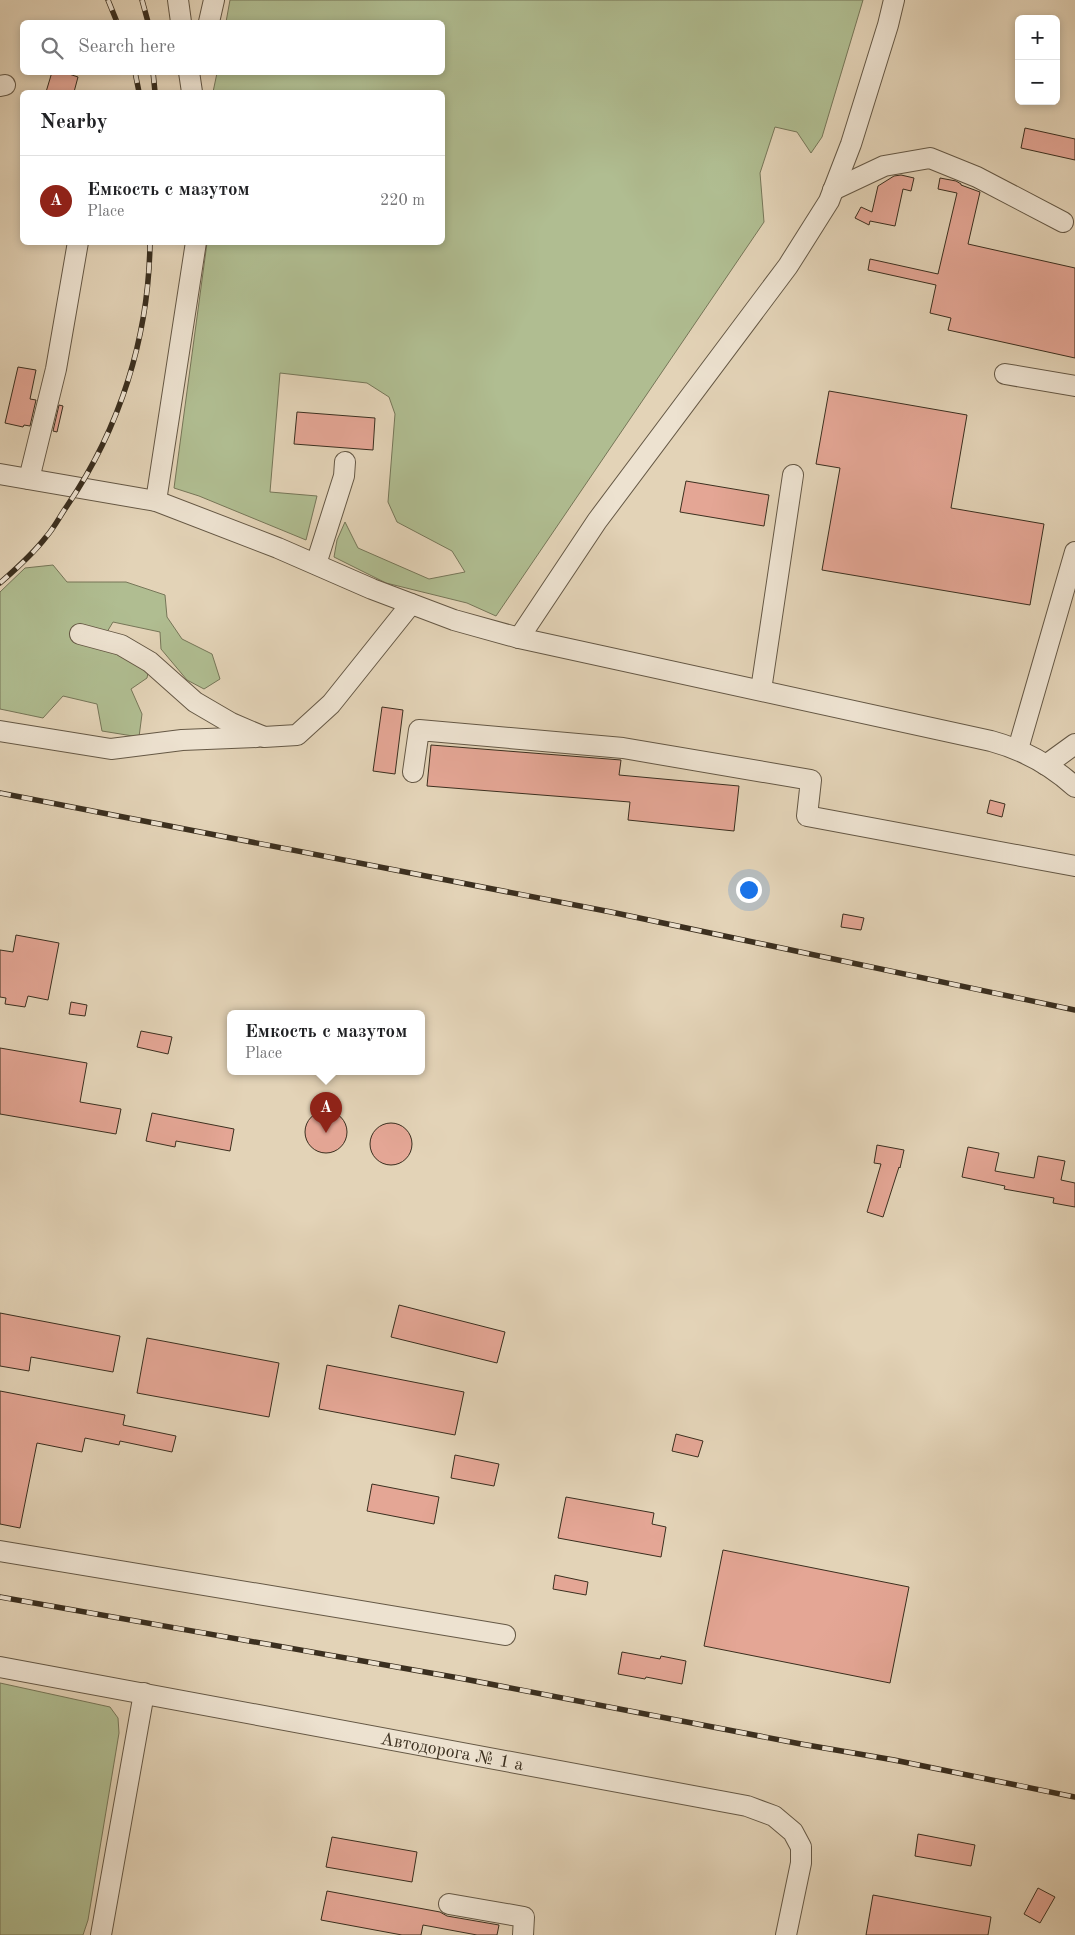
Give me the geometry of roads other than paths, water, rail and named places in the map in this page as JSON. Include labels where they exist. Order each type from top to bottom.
[{"type":"street","points":[[178,0],[181,20]]},
{"type":"street","points":[[209,20],[214,0]]},
{"type":"street","points":[[519,638],[596,521],[788,266],[829,201],[852,144],[894,0]]},
{"type":"street","points":[[189,75],[192,90]]},
{"type":"street","points":[[200,75],[200,90]]},
{"type":"street","points":[[833,190],[884,166],[930,158],[977,177],[1063,222]]},
{"type":"street","points":[[29,479],[56,369],[77,245]]},
{"type":"street","points":[[156,501],[196,245]]},
{"type":"street","points":[[1005,374],[1075,386]]},
{"type":"street","points":[[316,564],[344,476],[345,462]]},
{"type":"street","points":[[0,474],[156,501],[278,548],[411,604],[454,620],[519,638],[992,741],[1018,749],[1046,765],[1075,787]]},
{"type":"street","points":[[761,690],[793,475]]},
{"type":"street","points":[[1018,749],[1075,552]]},
{"type":"street","points":[[0,731],[111,749],[182,740],[297,735],[331,704],[411,604]]},
{"type":"street","points":[[80,634],[121,645],[150,662],[195,702],[231,723],[264,737]]},
{"type":"street","points":[[413,772],[419,730],[623,748],[811,780],[807,816],[1075,866]]},
{"type":"street","points":[[1046,765],[1075,744]]},
{"type":"street","points":[[0,1551],[505,1635]]},
{"type":"street","name":"Автодорога № 1 а","points":[[0,1667],[747,1806],[774,1816],[793,1832],[801,1847],[801,1863],[786,1935]]},
{"type":"street","points":[[101,1935],[144,1693]]},
{"type":"street","points":[[449,1904],[524,1917],[523,1935]]},
{"type":"railway","points":[[108,0],[116,20]]},
{"type":"railway","points":[[142,0],[147,20]]},
{"type":"railway","points":[[136,75],[139,90]]},
{"type":"railway","points":[[153,75],[155,90]]},
{"type":"railway","points":[[0,583],[30,555],[52,530],[86,476],[102,445],[128,380],[137,347],[144,312],[150,245]]},
{"type":"railway","points":[[0,793],[611,912],[1075,1010]]},
{"type":"railway","points":[[0,1597],[459,1678],[801,1744],[894,1760],[1075,1797]]},
{"type":"place","name":"Емкость с мазутом","points":[[326,1133]]}]
